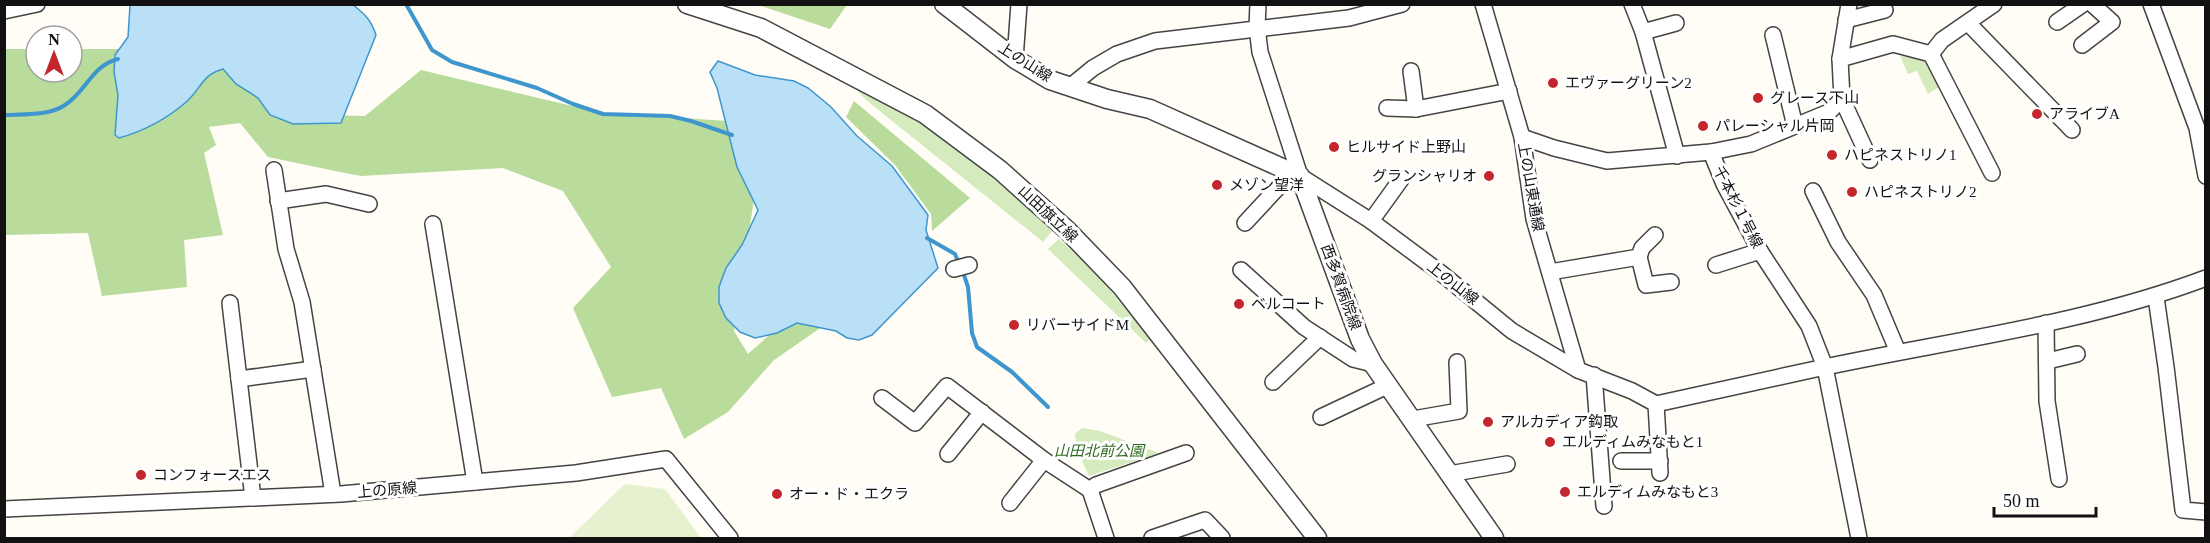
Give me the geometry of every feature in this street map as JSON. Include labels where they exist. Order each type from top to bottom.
[{"type":"street","points":[[4,11],[37,4]]},
{"type":"street","name":"山田旗立線","points":[[687,4],[772,33],[924,114],[1000,170],[1067,230],[1122,287],[1317,538]]},
{"type":"street","name":"上の山線","points":[[944,4],[1015,59],[1050,80],[1107,99],[1150,109],[1300,176],[1371,221],[1441,273],[1512,331],[1578,370],[1632,391],[1656,404]]},
{"type":"street","points":[[1015,59],[1019,4]]},
{"type":"street","name":"西多賀病院線","points":[[1258,4],[1257,27],[1260,52],[1300,176],[1360,339],[1373,364],[1494,538]]},
{"type":"street","points":[[1071,86],[1093,68],[1117,54],[1155,41],[1257,27],[1349,18],[1402,4]]},
{"type":"street","name":"上の山東通線","points":[[1483,4],[1522,137],[1534,219],[1578,370]]},
{"type":"street","points":[[1632,4],[1643,32],[1677,156]]},
{"type":"street","points":[[1931,54],[1942,40],[1994,4]]},
{"type":"street","points":[[2057,22],[2083,4]]},
{"type":"street","points":[[2082,45],[2112,22],[2092,4]]},
{"type":"street","points":[[2151,4],[2201,126],[2205,176]]},
{"type":"street","points":[[1870,160],[1842,99],[1840,59],[1848,12],[1885,10]]},
{"type":"street","points":[[1643,32],[1676,23]]},
{"type":"street","points":[[1968,23],[2072,130]]},
{"type":"street","points":[[1773,35],[1796,126]]},
{"type":"street","points":[[1840,59],[1893,44],[1931,54],[1992,173]]},
{"type":"street","points":[[1411,71],[1416,109]]},
{"type":"street","points":[[1387,108],[1416,109],[1509,91]]},
{"type":"street","points":[[1711,152],[1750,144],[1796,126],[1829,112],[1842,99]]},
{"type":"street","name":"千本杉１号線","points":[[1522,137],[1554,148],[1607,161],[1711,152],[1724,184],[1760,251],[1809,326],[1825,367]]},
{"type":"street","points":[[274,170],[286,249],[302,302],[333,494]]},
{"type":"street","points":[[1245,223],[1284,181],[1300,176]]},
{"type":"street","points":[[1371,221],[1402,178]]},
{"type":"street","points":[[1813,191],[1838,242],[1874,295],[1898,352]]},
{"type":"street","points":[[278,201],[326,194],[369,204]]},
{"type":"street","points":[[433,224],[475,482]]},
{"type":"street","points":[[1655,235],[1642,248],[1639,257],[1646,285],[1671,282]]},
{"type":"street","points":[[1716,265],[1760,251]]},
{"type":"street","points":[[1550,272],[1639,257]]},
{"type":"street","points":[[1241,270],[1304,327],[1353,359],[1373,364]]},
{"type":"street","points":[[1621,461],[1660,467],[1656,404],[1825,367],[2046,323],[2156,297],[2205,278]]},
{"type":"street","points":[[2156,297],[2183,510],[2205,512]]},
{"type":"street","points":[[230,303],[253,498]]},
{"type":"street","points":[[2046,323],[2047,401],[2059,479]]},
{"type":"street","points":[[1273,382],[1320,337]]},
{"type":"street","points":[[2048,361],[2078,354]]},
{"type":"street","points":[[1413,419],[1459,411],[1457,362]]},
{"type":"street","points":[[1825,367],[1859,538]]},
{"type":"street","points":[[239,378],[313,369]]},
{"type":"street","points":[[1594,375],[1604,506]]},
{"type":"street","points":[[1321,417],[1389,385]]},
{"type":"street","points":[[882,398],[915,423],[947,386],[1044,460],[1090,490],[1106,538]]},
{"type":"street","points":[[948,454],[982,412]]},
{"type":"street","points":[[1090,490],[1096,485],[1186,453]]},
{"type":"street","name":"上の原線","points":[[4,509],[333,494],[576,472],[666,459],[730,538]]},
{"type":"street","points":[[1010,502],[1044,460]]},
{"type":"street","points":[[1449,474],[1507,464]]},
{"type":"street","points":[[1152,538],[1205,519],[1222,538]]},
{"type":"green space","points":[[758,5],[847,5],[830,29]]},
{"type":"green space","points":[[4,49],[24,49],[24,84],[84,84],[84,49],[139,49],[214,54],[286,114],[365,116],[421,70],[602,113],[744,122],[756,186],[734,331],[748,354],[803,305],[829,322],[774,360],[728,412],[684,439],[661,388],[612,397],[573,308],[611,267],[563,191],[503,168],[361,176],[268,157],[240,123],[209,127],[216,145],[204,153],[223,235],[184,240],[187,287],[102,296],[88,233],[5,235]]},
{"type":"green space","points":[[1900,56],[1924,59],[1939,87],[1928,94],[1917,71],[1908,74]]},
{"type":"green space","points":[[859,86],[941,135],[1029,206],[1053,230],[1043,242],[866,100],[857,90]]},
{"type":"green space","points":[[854,101],[970,198],[932,231],[931,214],[895,165],[846,117]]},
{"type":"green space","points":[[1059,239],[1096,273],[1150,339],[1146,343],[1048,249]]},
{"type":"green space","name":"山田北前公園","points":[[1082,428],[1100,431],[1159,453],[1089,476],[1080,456],[1075,434]]},
{"type":"green space","points":[[625,484],[665,489],[701,538],[569,538]]},
{"type":"water","points":[[130,5],[353,5],[367,18],[376,35],[341,123],[293,124],[270,115],[258,98],[236,84],[223,69],[210,75],[185,103],[170,115],[146,128],[119,138],[115,135],[118,95],[114,72],[115,55],[128,37]]},
{"type":"water","points":[[718,61],[755,75],[794,81],[808,88],[831,107],[857,136],[892,166],[928,215],[926,230],[938,268],[872,335],[859,340],[847,338],[836,331],[797,323],[777,333],[755,338],[740,332],[726,318],[719,303],[719,287],[726,268],[742,245],[758,210],[737,167],[717,88],[710,72]]},
{"type":"waterway","points":[[406,4],[432,50],[452,62],[537,88],[603,114],[670,116],[732,135]]},
{"type":"waterway","points":[[4,115],[36,114],[59,109],[79,93],[101,67],[118,59]]},
{"type":"waterway","points":[[927,238],[955,254],[959,264]]},
{"type":"waterway","points":[[963,272],[968,287],[972,333],[977,347],[1012,372],[1048,407]]},
{"type":"place","name":"エヴァーグリーン2","points":[[1553,83]]},
{"type":"place","name":"グレース下山","points":[[1758,98]]},
{"type":"place","name":"アライブA","points":[[2037,114]]},
{"type":"place","name":"パレーシャル片岡","points":[[1703,126]]},
{"type":"place","name":"ヒルサイド上野山","points":[[1334,147]]},
{"type":"place","name":"ハピネストリノ1","points":[[1832,155]]},
{"type":"place","name":"グランシャリオ","points":[[1489,176]]},
{"type":"place","name":"メゾン望洋","points":[[1217,185]]},
{"type":"place","name":"ハピネストリノ2","points":[[1852,192]]},
{"type":"place","name":"ベルコート","points":[[1239,304]]},
{"type":"place","name":"リバーサイドM","points":[[1014,325]]},
{"type":"place","name":"アルカディア鈎取","points":[[1488,422]]},
{"type":"place","name":"エルディムみなもと1","points":[[1550,442]]},
{"type":"place","name":"コンフォースエス","points":[[141,475]]},
{"type":"place","name":"エルディムみなもと3","points":[[1565,492]]},
{"type":"place","name":"オー・ド・エクラ","points":[[777,494]]}]
